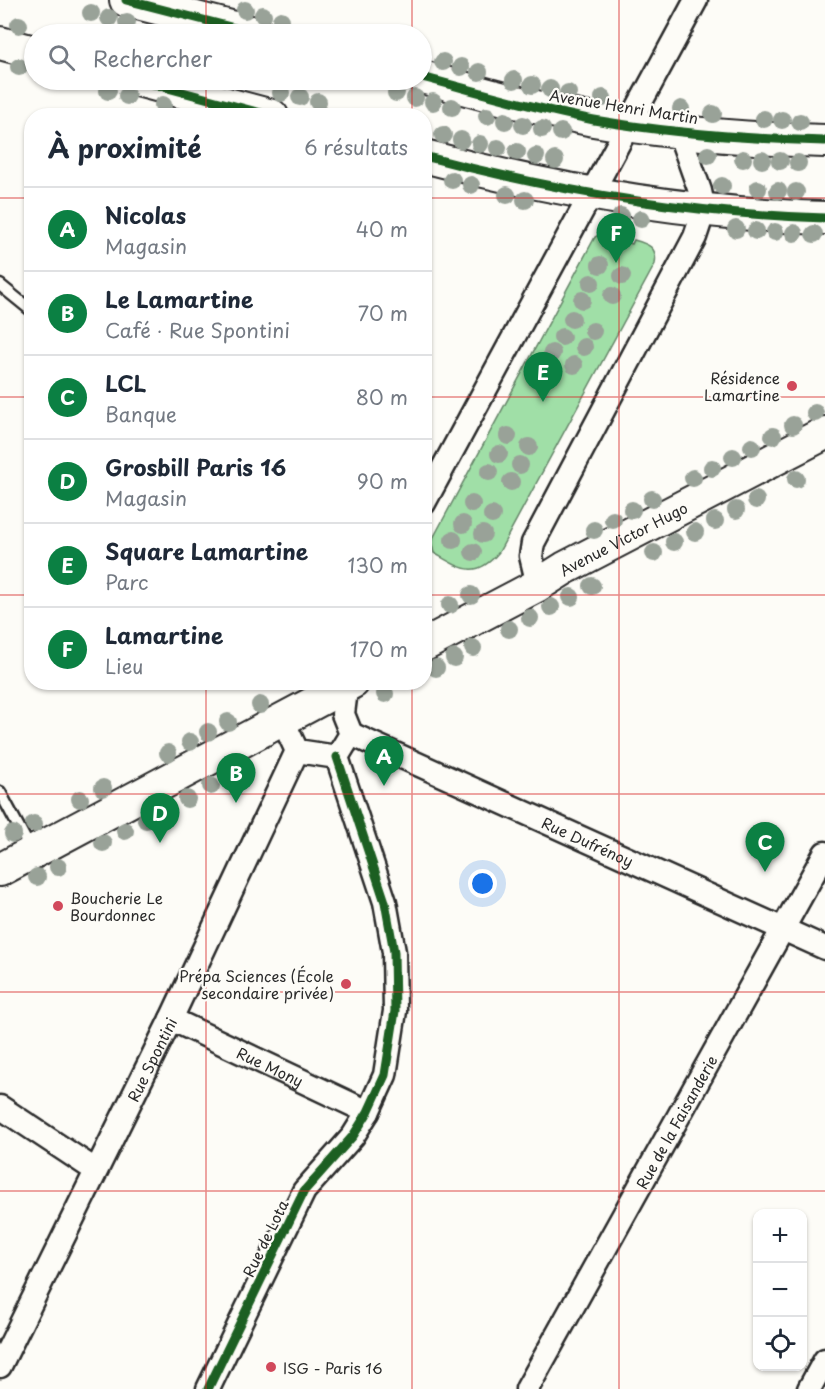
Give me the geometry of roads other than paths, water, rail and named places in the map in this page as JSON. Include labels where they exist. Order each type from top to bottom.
[{"type":"main road","points":[[126,0],[219,24]]},
{"type":"main road","points":[[0,43],[24,49]]},
{"type":"main road","name":"Avenue Henri Martin","points":[[432,80],[594,120],[679,132],[825,141]]},
{"type":"main road","points":[[175,90],[242,108]]},
{"type":"main road","points":[[432,158],[555,188],[704,210],[782,217],[825,218]]},
{"type":"main road","name":"Avenue Victor Hugo","points":[[432,641],[538,585],[565,568],[825,433]]},
{"type":"main road","points":[[0,870],[337,690]]},
{"type":"street","points":[[432,488],[696,0]]},
{"type":"street","points":[[538,585],[531,556],[533,543],[695,237],[704,210],[700,191],[679,132]]},
{"type":"street","points":[[282,719],[297,751],[337,757],[351,734],[343,714],[347,690]]},
{"type":"street","name":"Rue Dufrénoy","points":[[351,734],[825,948]]},
{"type":"street","name":"Rue Spontini","points":[[0,1366],[171,1019],[297,751]]},
{"type":"street","name":"Rue de Lota","points":[[208,1389],[304,1191],[353,1136],[368,1112],[385,1075],[394,1011],[394,952],[385,902],[337,757]]},
{"type":"street","name":"Rue de la Faisanderie","points":[[527,1389],[825,854]]},
{"type":"street","name":"Rue Mony","points":[[171,1019],[368,1112]]},
{"type":"street","points":[[0,1107],[95,1170]]},
{"type":"street","points":[[809,1389],[825,1360]]},
{"type":"lane","points":[[0,285],[24,304]]},
{"type":"lane","points":[[0,792],[33,852]]},
{"type":"place","name":"Lamartine","points":[[616,263]]},
{"type":"place","name":"Résidence Lamartine","points":[[792,386]]},
{"type":"place","name":"Square Lamartine","points":[[543,402]]},
{"type":"place","name":"Nicolas","points":[[384,786]]},
{"type":"place","name":"Le Lamartine","points":[[236,803]]},
{"type":"place","name":"Grosbill Paris 16","points":[[160,843]]},
{"type":"place","name":"LCL","points":[[765,872]]},
{"type":"place","name":"Boucherie Le Bourdonnec","points":[[58,906]]},
{"type":"place","name":"Prépa Sciences (École secondaire privée)","points":[[346,984]]},
{"type":"place","name":"ISG - Paris 16","points":[[271,1367]]}]
